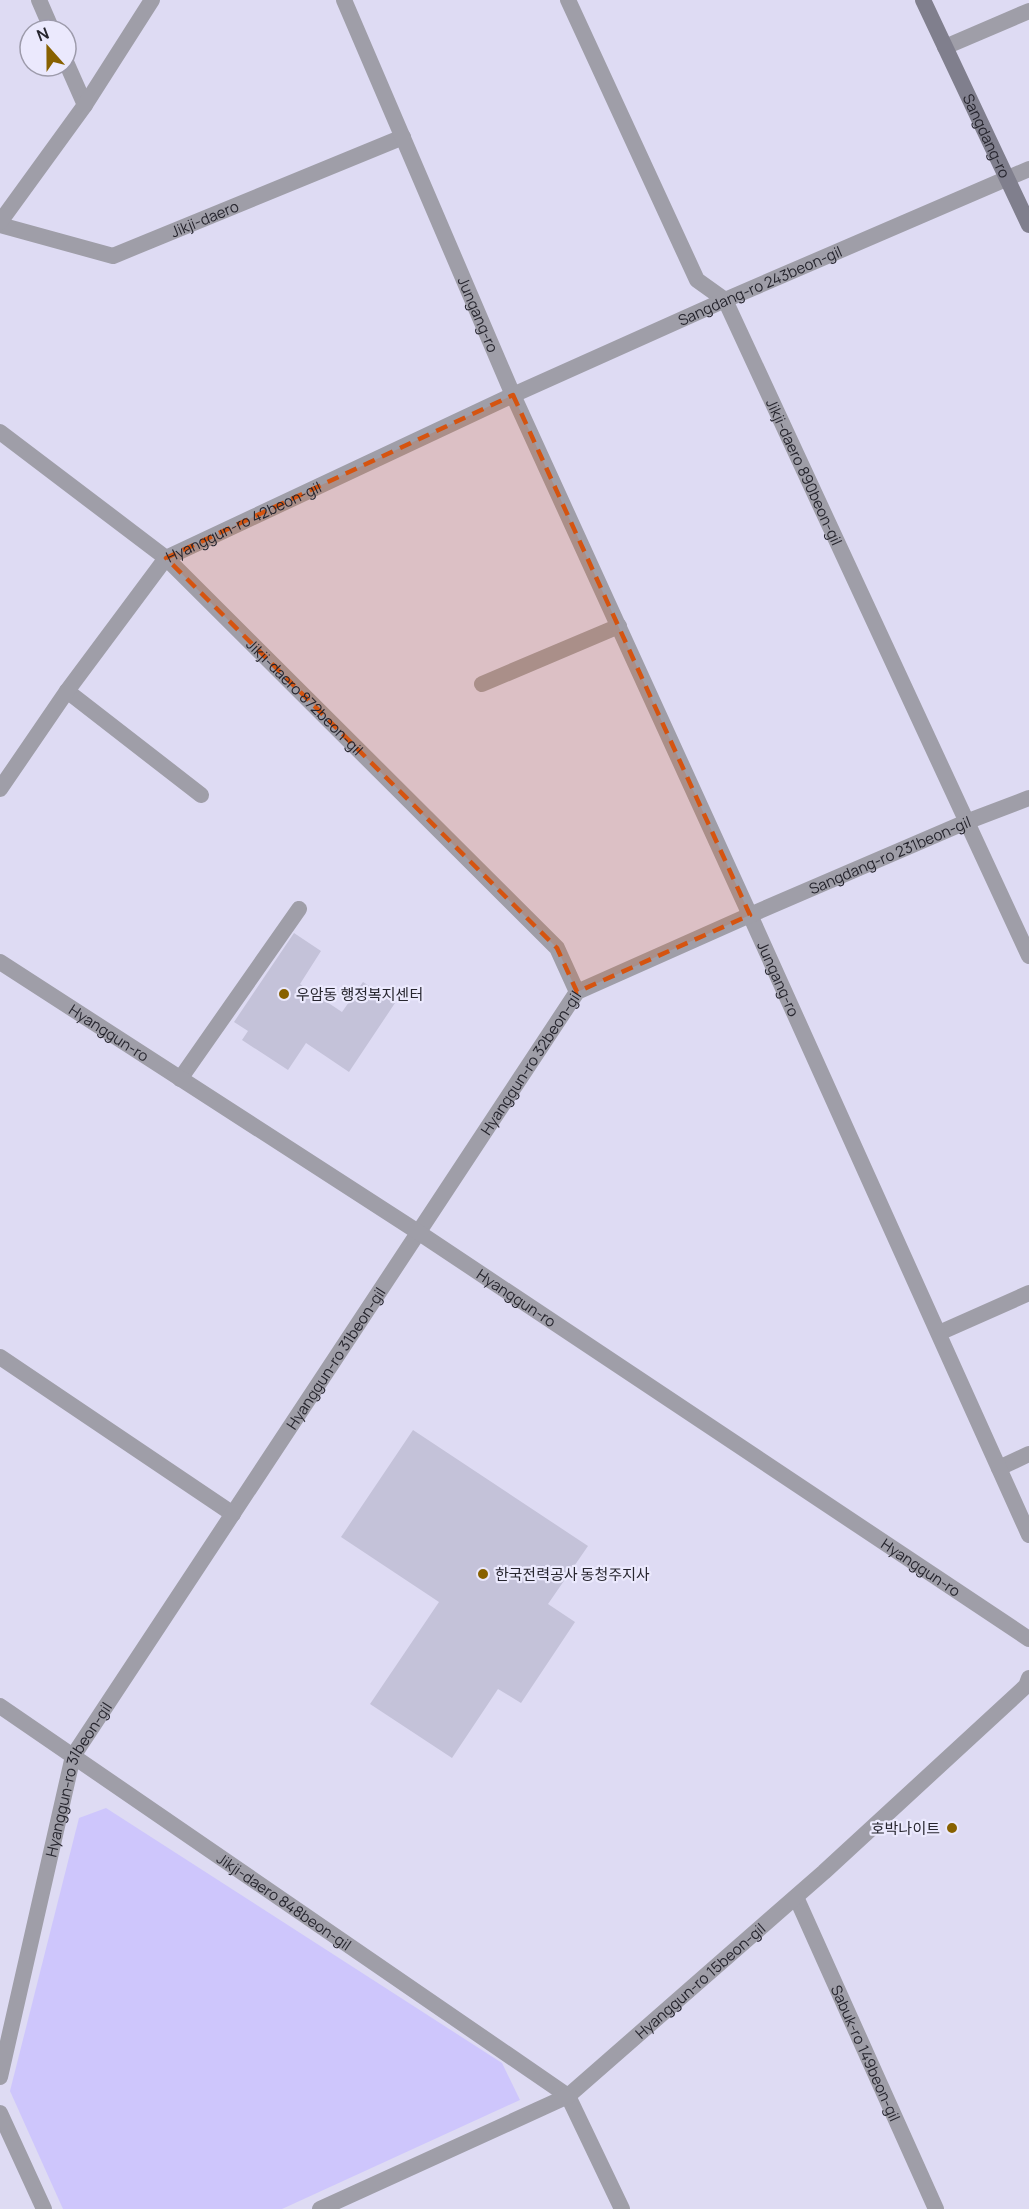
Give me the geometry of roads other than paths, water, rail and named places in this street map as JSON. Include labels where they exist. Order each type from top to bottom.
[{"type":"main road","name":"Sangdang-ro","points":[[923,0],[1029,225]]},
{"type":"street","points":[[39,0],[47,18]]},
{"type":"street","name":"Jikji-daero","points":[[152,0],[85,105],[0,224],[113,255],[403,137]]},
{"type":"street","name":"Jungang-ro","points":[[344,0],[513,395],[1029,1534]]},
{"type":"street","name":"Jikji-daero 890beon-gil","points":[[568,0],[697,280],[725,300],[1029,956]]},
{"type":"street","points":[[945,47],[1029,12]]},
{"type":"street","points":[[73,78],[85,105]]},
{"type":"street","name":"Sangdang-ro 243beon-gil","points":[[513,395],[725,300],[1029,170]]},
{"type":"street","name":"Hyanggun-ro 42beon-gil","points":[[0,789],[67,691],[166,558],[513,395]]},
{"type":"street","name":"Jikji-daero 872beon-gil","points":[[0,432],[166,558],[557,948],[577,992]]},
{"type":"street","points":[[482,684],[619,626]]},
{"type":"street","points":[[67,691],[201,795]]},
{"type":"street","name":"Sangdang-ro 231beon-gil","points":[[750,915],[966,822],[1029,798]]},
{"type":"street","points":[[180,1079],[299,909]]},
{"type":"street","name":"Hyanggun-ro 32beon-gil","points":[[418,1232],[577,992],[750,915]]},
{"type":"street","name":"Hyanggun-ro","points":[[0,962],[418,1232],[1029,1639]]},
{"type":"street","name":"Hyanggun-ro 31beon-gil","points":[[0,2078],[73,1756],[418,1232]]},
{"type":"street","points":[[939,1333],[1029,1293]]},
{"type":"street","points":[[0,1357],[233,1514]]},
{"type":"street","points":[[999,1468],[1029,1454]]},
{"type":"street","name":"Hyanggun-ro 15beon-gil","points":[[320,2209],[568,2096],[796,1897],[1026,1686],[1029,1678]]},
{"type":"street","name":"Jikji-daero 848beon-gil","points":[[0,1706],[568,2096]]},
{"type":"street","name":"Sabuk-ro 149beon-gil","points":[[796,1897],[936,2209]]},
{"type":"street","points":[[568,2096],[622,2209]]},
{"type":"street","points":[[0,2113],[44,2209]]},
{"type":"place","name":"우암동 행정복지센터","points":[[284,994]]},
{"type":"place","name":"한국전력공사 동청주지사","points":[[483,1574]]},
{"type":"place","name":"호박나이트","points":[[952,1828]]}]
